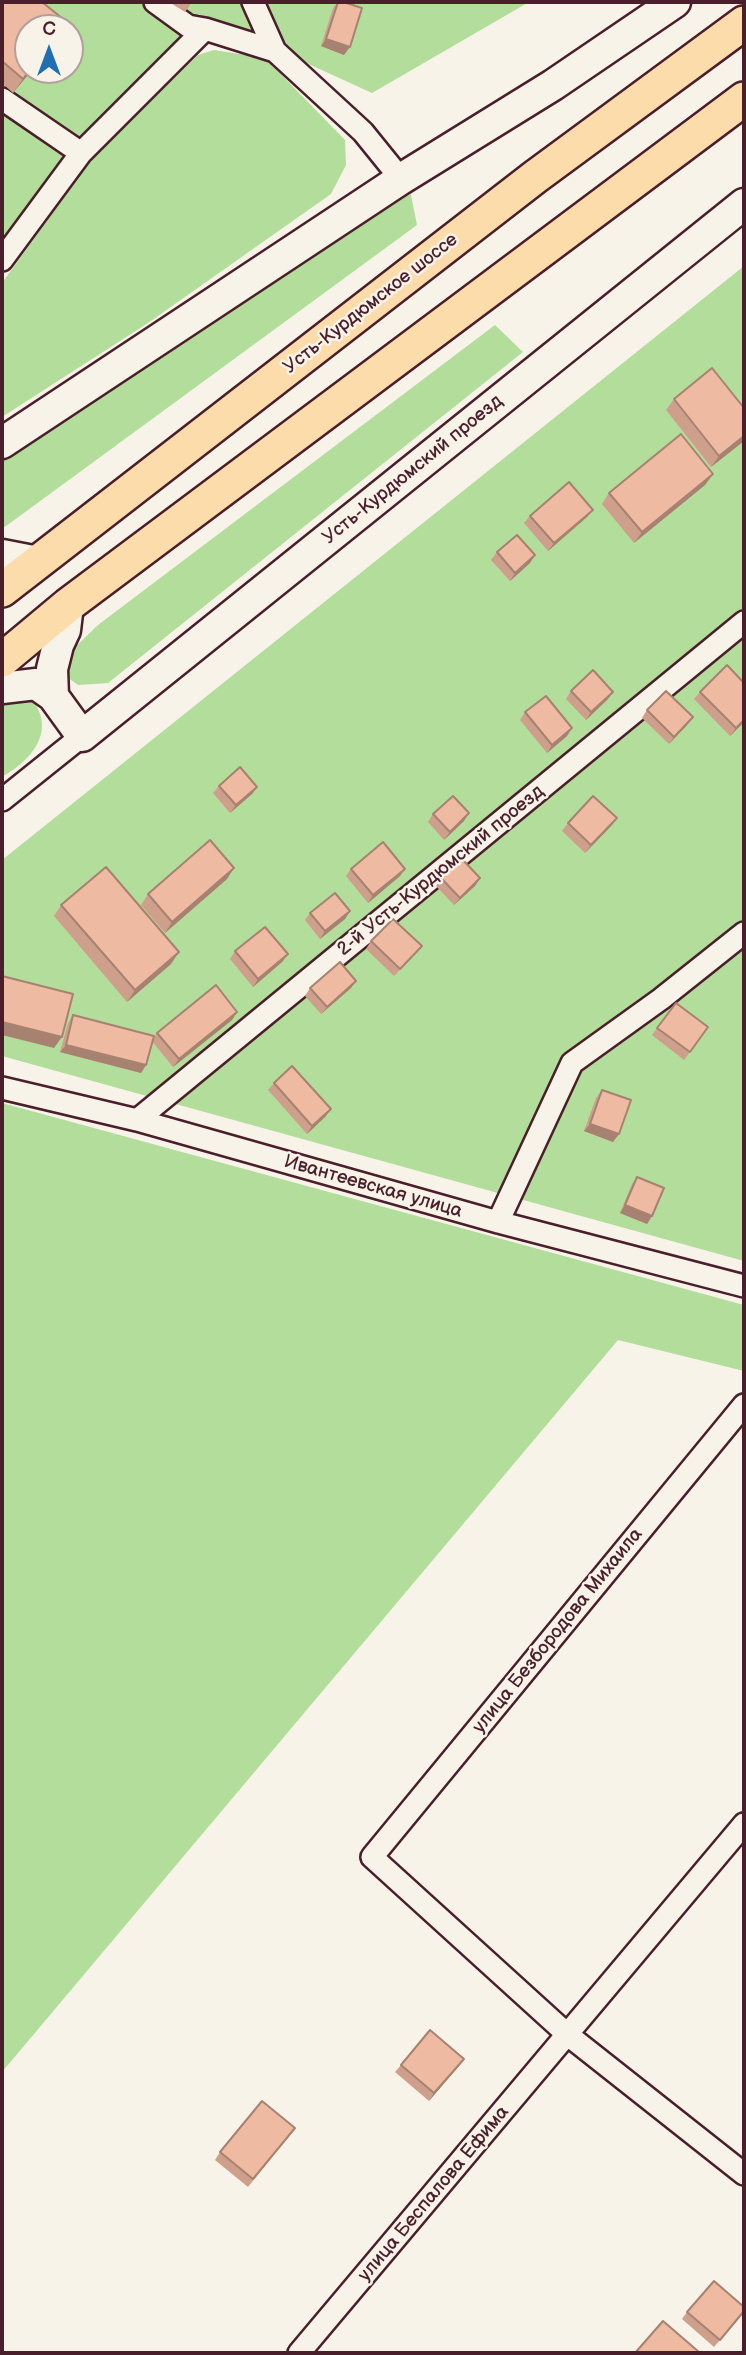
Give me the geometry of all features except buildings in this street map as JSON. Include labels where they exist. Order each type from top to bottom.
[{"type":"main road","name":"Усть-Курдюмское шоссе","points":[[2,590],[535,177],[744,23]]},
{"type":"main road","points":[[2,660],[68,605],[744,99]]},
{"type":"street","points":[[155,2],[188,26],[275,51]]},
{"type":"street","points":[[253,2],[275,51],[363,132],[401,179]]},
{"type":"street","points":[[2,443],[401,179],[553,85],[676,2]]},
{"type":"street","points":[[2,260],[81,153],[205,29]]},
{"type":"street","points":[[2,99],[81,153]]},
{"type":"street","name":"Усть-Курдюмский проезд","points":[[82,736],[742,211]]},
{"type":"street","points":[[2,555],[38,562]]},
{"type":"street","points":[[53,696],[52,669],[65,630],[68,605]]},
{"type":"street","name":"2-й Усть-Курдюмский проезд","points":[[137,1120],[744,622]]},
{"type":"street","points":[[2,688],[36,684],[53,696],[82,736],[2,800]]},
{"type":"street","points":[[498,1222],[572,1063],[661,999],[744,933]]},
{"type":"street","name":"Ивантеевская улица","points":[[2,1088],[137,1120],[498,1222],[744,1286]]},
{"type":"street","name":"улица Безбородова Михаила","points":[[568,2035],[372,1857],[744,1405]]},
{"type":"street","name":"улица Беспалова Ефима","points":[[299,2353],[744,1824]]},
{"type":"street","points":[[568,2035],[744,2174]]},
{"type":"green space","points":[[2,2],[529,2],[372,93],[199,14],[2,249]]},
{"type":"green space","points":[[214,50],[265,58],[345,140],[346,165],[331,194],[148,323],[2,417],[2,283],[91,160],[198,55]]},
{"type":"green space","points":[[406,189],[411,195],[417,225],[2,529],[2,458]]},
{"type":"green space","points":[[744,266],[744,1261],[2,1056],[2,860]]},
{"type":"green space","points":[[495,325],[523,352],[108,683],[78,685],[67,677],[64,658],[98,625]]},
{"type":"green space","points":[[2,696],[29,696],[42,720],[42,731],[32,752],[14,770],[2,777]]},
{"type":"green space","points":[[2,1103],[744,1305],[744,1371],[618,1340],[2,2072]]}]
